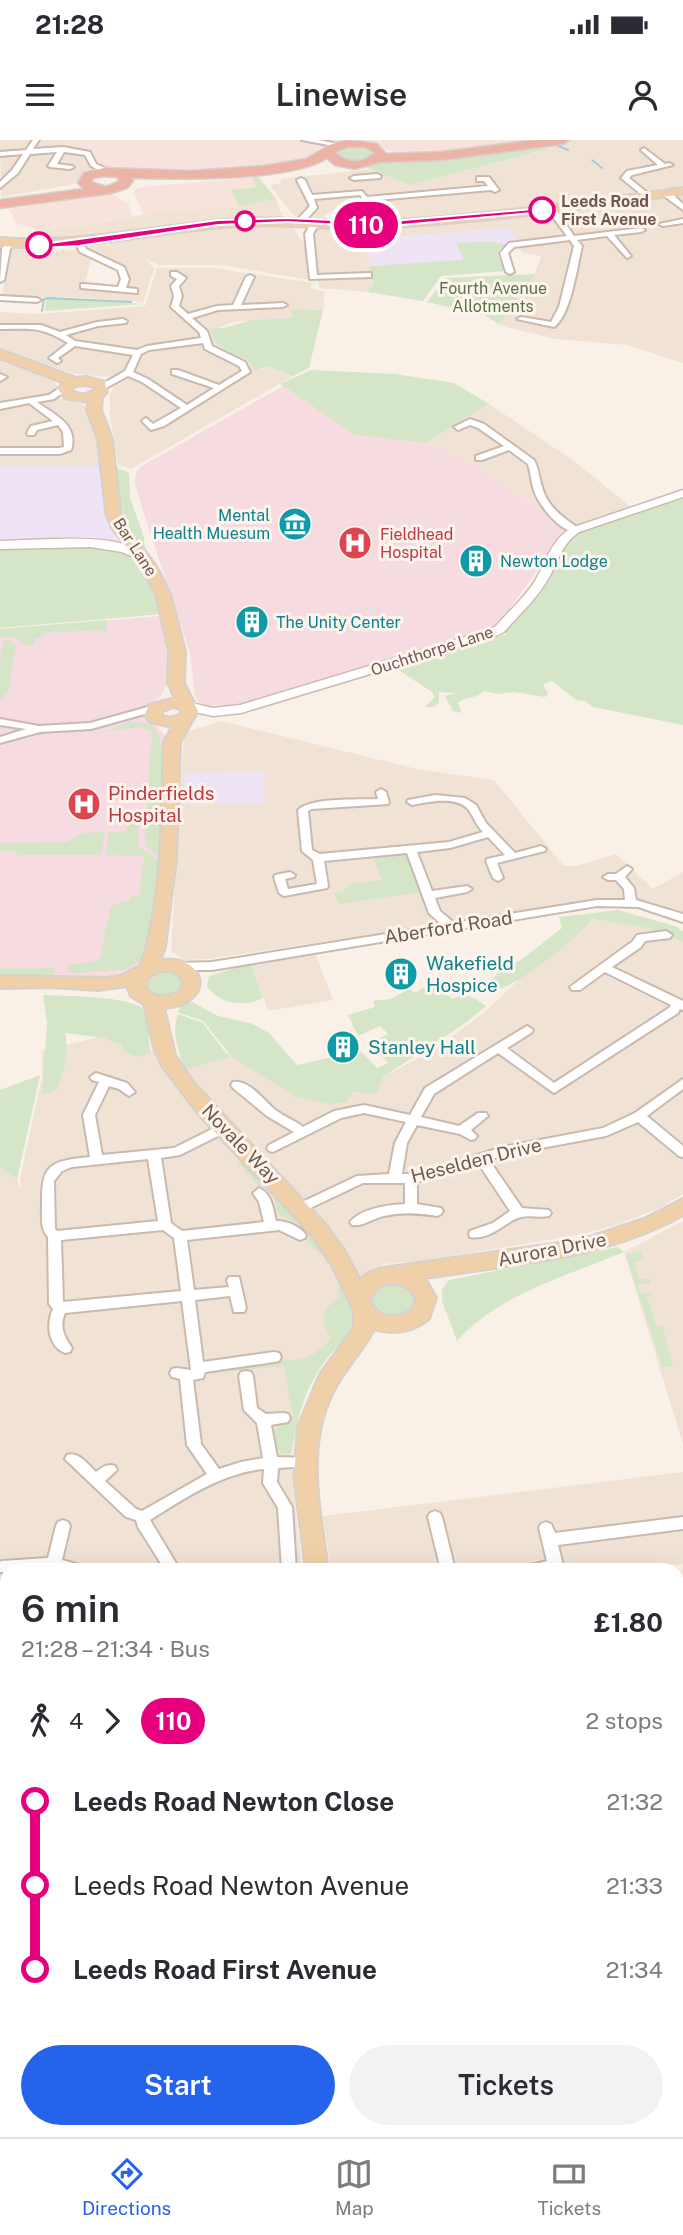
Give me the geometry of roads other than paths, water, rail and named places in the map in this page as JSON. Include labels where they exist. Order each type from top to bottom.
[{"type":"highway","points":[[376,148],[398,152],[439,153],[534,140]]},
{"type":"highway","points":[[0,202],[100,190],[118,177],[294,165],[313,161],[339,146],[442,156],[563,140]]},
{"type":"highway","points":[[339,146],[333,159],[342,163]]},
{"type":"highway","points":[[0,202],[62,190],[88,174],[139,181],[190,179],[342,163],[359,164],[376,148]]},
{"type":"highway","points":[[88,174],[90,188],[100,190]]},
{"type":"main road","points":[[6,242],[39,245],[79,243],[194,225],[300,221],[380,224],[551,209],[683,191]]},
{"type":"main road","points":[[0,354],[68,388],[99,391]]},
{"type":"main road","points":[[68,388],[99,391]]},
{"type":"main road","name":"Bar Lane","points":[[99,391],[113,512],[163,594],[177,651],[176,683],[186,712]]},
{"type":"main road","points":[[158,713],[176,683]]},
{"type":"main road","points":[[144,971],[156,947],[169,858],[172,742],[186,712],[158,713]]},
{"type":"main road","points":[[158,713],[172,742]]},
{"type":"main road","points":[[156,947],[164,960],[181,970],[190,990],[177,1000],[162,1023]]},
{"type":"main road","points":[[0,982],[59,981],[102,985],[124,981],[144,971],[181,970]]},
{"type":"main road","name":"Novale Way","points":[[144,971],[134,984],[135,989],[148,1000],[162,1023],[166,1058],[180,1079],[224,1128],[302,1207],[338,1256],[362,1305]]},
{"type":"main road","points":[[0,988],[75,990],[148,1000],[177,1000]]},
{"type":"main road","name":"Aurora Drive","points":[[390,1275],[581,1246],[625,1233],[683,1206]]},
{"type":"main road","name":"Novale Way","points":[[338,1256],[364,1273],[390,1275]]},
{"type":"main road","name":"Aurora Drive","points":[[425,1294],[439,1274],[457,1266]]},
{"type":"main road","points":[[316,1563],[305,1462],[309,1427],[317,1403],[328,1380],[354,1347],[364,1328],[362,1305],[365,1287],[390,1275],[417,1283],[425,1294],[425,1308],[418,1317],[405,1324],[393,1325],[374,1320],[362,1305]]},
{"type":"main road","points":[[354,1347],[393,1325]]},
{"type":"street","points":[[0,186],[36,140]]},
{"type":"street","points":[[305,140],[339,146]]},
{"type":"street","points":[[63,149],[52,166],[66,168]]},
{"type":"street","points":[[0,154],[63,149],[88,153],[88,174]]},
{"type":"street","points":[[643,150],[666,165],[631,173],[625,178],[647,197]]},
{"type":"street","points":[[57,177],[66,168]]},
{"type":"street","points":[[377,176],[353,176],[365,199],[494,189]]},
{"type":"street","points":[[480,179],[486,179],[494,189]]},
{"type":"street","points":[[300,221],[313,208],[301,180]]},
{"type":"street","points":[[436,181],[443,192]]},
{"type":"street","points":[[310,197],[362,193]]},
{"type":"street","points":[[667,194],[683,208]]},
{"type":"street","points":[[522,319],[554,325],[563,307],[578,246],[551,209]]},
{"type":"street","points":[[663,224],[683,221]]},
{"type":"street","points":[[316,222],[309,234],[313,277],[368,275]]},
{"type":"street","points":[[672,222],[683,232]]},
{"type":"street","points":[[510,272],[504,253],[508,248],[524,243],[641,230]]},
{"type":"street","points":[[609,234],[627,256]]},
{"type":"street","points":[[0,280],[6,242]]},
{"type":"street","points":[[79,243],[83,250],[121,269],[125,279],[121,290]]},
{"type":"street","points":[[150,427],[178,415],[241,377],[246,368],[214,351],[205,340],[203,331],[175,307],[178,276],[192,278]]},
{"type":"street","points":[[236,306],[250,277]]},
{"type":"street","points":[[233,284],[244,285]]},
{"type":"street","points":[[85,286],[134,291]]},
{"type":"street","points":[[0,298],[37,300]]},
{"type":"street","points":[[187,317],[236,306],[257,309],[286,305]]},
{"type":"street","points":[[61,334],[94,324],[124,320]]},
{"type":"street","points":[[0,327],[41,327],[61,334],[73,343],[138,353],[156,345],[205,340]]},
{"type":"street","points":[[57,361],[53,358],[73,343]]},
{"type":"street","points":[[99,391],[128,373],[138,353]]},
{"type":"street","points":[[175,372],[189,380],[221,388]]},
{"type":"street","points":[[128,373],[145,378],[167,399],[187,408]]},
{"type":"street","points":[[0,405],[32,402],[51,397],[68,388]]},
{"type":"street","points":[[32,402],[41,411],[61,422],[67,430],[70,441],[65,450]]},
{"type":"street","points":[[31,433],[34,428],[61,422]]},
{"type":"street","points":[[458,427],[470,422],[481,426],[534,465],[536,483],[549,511],[575,530],[683,494]]},
{"type":"street","points":[[479,459],[510,447]]},
{"type":"street","points":[[0,451],[65,450],[77,453]]},
{"type":"street","name":"Ouchthorpe Lane","points":[[186,712],[241,709],[492,633],[500,629],[540,583],[558,544],[575,530]]},
{"type":"street","points":[[111,547],[128,540]]},
{"type":"street","points":[[0,545],[68,544],[111,547],[127,549],[140,556]]},
{"type":"street","points":[[0,722],[17,730],[67,729],[158,713]]},
{"type":"street","points":[[0,740],[17,730]]},
{"type":"street","points":[[418,787],[418,801],[461,800],[472,807],[490,833],[513,857]]},
{"type":"street","points":[[381,792],[383,802],[310,806],[303,810],[307,851],[318,858],[411,849],[450,845],[490,833]]},
{"type":"street","points":[[411,849],[435,913],[451,926]]},
{"type":"street","points":[[498,878],[491,861],[541,849]]},
{"type":"street","points":[[266,878],[285,876],[284,893],[323,886],[318,858]]},
{"type":"street","points":[[618,875],[629,888],[631,903]]},
{"type":"street","points":[[429,895],[455,895],[467,889]]},
{"type":"street","name":"Aberford Road","points":[[181,970],[597,903],[631,903],[654,907],[683,918]]},
{"type":"street","points":[[422,931],[431,923],[435,913]]},
{"type":"street","points":[[635,926],[641,938]]},
{"type":"street","points":[[576,987],[637,944],[641,938],[666,935]]},
{"type":"street","name":"Aberford Road","points":[[181,970],[212,967]]},
{"type":"street","points":[[499,1048],[554,1089],[680,1005],[603,967]]},
{"type":"street","points":[[395,1178],[397,1154],[412,1118],[429,1091],[527,1030]]},
{"type":"street","points":[[97,1161],[89,1115],[101,1078],[123,1086],[129,1092]]},
{"type":"street","name":"Heselden Drive","points":[[302,1207],[361,1179],[411,1178],[434,1174],[480,1157],[606,1132],[639,1116],[683,1083]]},
{"type":"street","points":[[237,1085],[302,1132]]},
{"type":"street","points":[[273,1148],[348,1111],[364,1109],[412,1118],[466,1133],[481,1116]]},
{"type":"street","points":[[639,1116],[683,1153]]},
{"type":"street","points":[[224,1128],[182,1150],[59,1166],[48,1181],[49,1230],[54,1236],[56,1304],[61,1308],[188,1297],[235,1285],[239,1308]]},
{"type":"street","points":[[155,1155],[165,1225]]},
{"type":"street","points":[[480,1157],[518,1212]]},
{"type":"street","points":[[411,1178],[411,1208]]},
{"type":"street","points":[[259,1193],[265,1201],[271,1226]]},
{"type":"street","points":[[356,1222],[380,1211],[411,1208],[437,1211]]},
{"type":"street","points":[[475,1234],[497,1226],[518,1212],[545,1213]]},
{"type":"street","points":[[54,1236],[165,1225],[180,1236],[271,1226],[285,1226],[300,1235]]},
{"type":"street","points":[[180,1236],[188,1297],[186,1372],[194,1445],[216,1476]]},
{"type":"street","points":[[61,1308],[55,1317],[57,1338],[65,1348]]},
{"type":"street","points":[[186,1372],[274,1357]]},
{"type":"street","points":[[246,1376],[251,1410],[263,1420],[271,1463],[270,1483],[285,1507],[289,1563]]},
{"type":"street","points":[[263,1420],[283,1418]]},
{"type":"street","points":[[72,1459],[131,1513],[143,1517],[216,1476],[245,1467],[305,1462]]},
{"type":"street","points":[[96,1480],[110,1470]]},
{"type":"street","points":[[143,1517],[143,1523],[169,1563]]},
{"type":"street","points":[[435,1517],[446,1563]]},
{"type":"street","points":[[555,1563],[548,1534],[683,1523]]},
{"type":"street","points":[[54,1563],[65,1535]]},
{"type":"waterway","points":[[554,144],[568,150]]},
{"type":"waterway","points":[[592,160],[602,168]]},
{"type":"waterway","points":[[42,311],[44,299],[48,298],[131,302]]},
{"type":"place","name":"Leeds Road First Avenue","points":[[542,210]]},
{"type":"place","name":"Mental Health Muesum","points":[[295,524]]},
{"type":"place","name":"Fieldhead Hospital","points":[[355,543]]},
{"type":"place","name":"Newton Lodge","points":[[476,561]]},
{"type":"place","name":"The Unity Center","points":[[252,622]]},
{"type":"place","name":"Pinderfields Hospital","points":[[84,804]]},
{"type":"place","name":"Wakefield Hospice","points":[[401,974]]},
{"type":"place","name":"Stanley Hall","points":[[343,1047]]},
{"type":"park label","name":"Fourth Avenue Allotments","points":[[493,297]]}]
